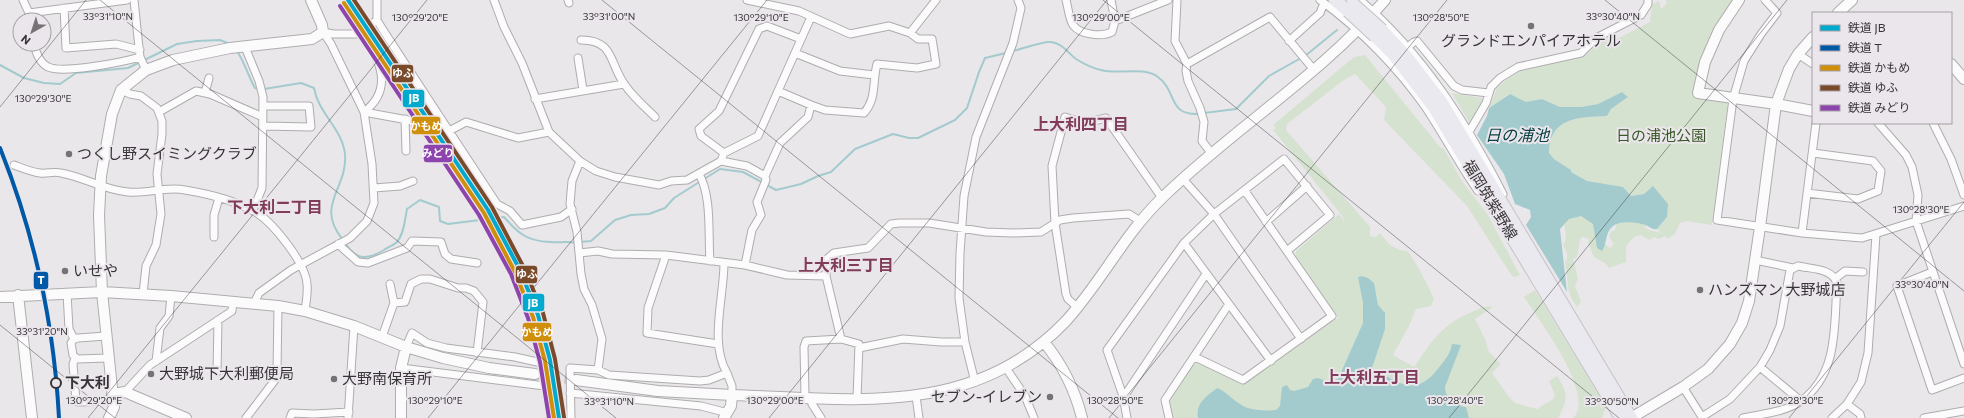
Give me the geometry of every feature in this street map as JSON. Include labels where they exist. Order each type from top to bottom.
[{"type":"main road","name":"福岡筑紫野線","points":[[1326,1],[1352,4],[1379,33],[1406,56],[1442,103],[1631,418]]},
{"type":"main road","name":"福岡筑紫野線","points":[[1379,33],[1393,54],[1433,106],[1621,418]]},
{"type":"street","points":[[23,0],[28,12]]},
{"type":"street","points":[[47,12],[64,8],[127,0]]},
{"type":"street","points":[[134,0],[140,54],[146,70]]},
{"type":"street","points":[[254,303],[259,293],[301,264],[350,238],[367,221],[374,203],[374,188],[364,112],[323,32],[322,25],[311,0]]},
{"type":"street","points":[[377,0],[377,20],[497,204],[510,211],[522,225],[561,217],[572,209]]},
{"type":"street","points":[[494,0],[549,132],[580,161],[596,171],[615,177],[659,185],[671,181],[687,180],[721,161],[724,153],[758,136],[811,17]]},
{"type":"street","points":[[747,0],[799,11],[850,34],[889,26],[910,32],[918,39],[932,39],[936,64],[917,68],[877,64],[874,74],[872,104],[864,113],[825,110],[778,91]]},
{"type":"street","points":[[910,32],[936,0]]},
{"type":"street","points":[[975,382],[965,342],[959,298],[964,196],[976,137],[1013,43],[1021,8],[1018,0]]},
{"type":"street","points":[[1066,0],[1073,24],[1081,31],[1106,35],[1112,32],[1115,21],[1111,0]]},
{"type":"street","points":[[1115,21],[1168,0]]},
{"type":"street","points":[[1177,0],[1175,41],[1187,64],[1186,71],[1188,81],[1200,108],[1204,122],[1202,141],[1212,154]]},
{"type":"street","points":[[576,380],[658,391],[880,400],[916,396],[947,390],[975,382],[1006,368],[1044,342],[1077,308],[1140,221],[1162,198],[1358,31],[1385,0]]},
{"type":"street","points":[[1469,132],[1486,103],[1491,87],[1500,78],[1518,67],[1581,53],[1596,38],[1642,16],[1648,4],[1648,0]]},
{"type":"street","points":[[1739,0],[1719,30],[1705,62],[1698,93],[1812,111]]},
{"type":"street","points":[[1765,0],[1777,13],[1761,34],[1744,61],[1733,99],[1717,220],[1760,228],[1847,238],[1862,238],[1876,235],[1964,206]]},
{"type":"street","points":[[1289,41],[1320,13],[1326,1],[1391,62],[1426,108],[1464,171],[1478,191],[1495,209]]},
{"type":"street","points":[[1839,12],[1848,1]]},
{"type":"street","points":[[1352,4],[1374,12],[1407,47],[1431,76],[1469,132],[1503,194],[1515,224]]},
{"type":"street","points":[[64,8],[66,48],[116,44],[140,54]]},
{"type":"street","points":[[1187,64],[1270,17],[1314,70]]},
{"type":"street","points":[[363,34],[364,30],[377,20]]},
{"type":"street","points":[[724,153],[701,136],[699,129],[719,111],[759,29],[768,26],[801,39]]},
{"type":"street","points":[[109,418],[114,407],[102,292],[99,215],[101,187],[112,114],[121,90],[146,70],[173,60],[230,48],[312,39],[323,32],[333,34],[363,34]]},
{"type":"street","points":[[363,34],[377,56],[381,77],[380,91],[377,98],[374,104],[364,112]]},
{"type":"street","points":[[1631,418],[1683,387],[1715,362],[1730,344],[1742,323],[1749,301],[1776,104],[1786,75],[1798,54],[1812,38]]},
{"type":"street","points":[[580,40],[592,40],[608,50],[624,84],[655,117]]},
{"type":"street","points":[[1407,47],[1416,41],[1419,42],[1458,89],[1489,93]]},
{"type":"street","points":[[243,47],[260,85],[263,97],[262,188],[253,212]]},
{"type":"street","points":[[36,52],[44,65],[50,68],[67,69],[115,63],[140,54]]},
{"type":"street","points":[[795,53],[840,71],[874,74]]},
{"type":"street","points":[[1798,54],[1812,63]]},
{"type":"street","points":[[578,58],[584,90]]},
{"type":"street","points":[[1952,65],[1964,79]]},
{"type":"street","points":[[206,93],[209,78]]},
{"type":"street","points":[[535,99],[624,84]]},
{"type":"street","points":[[121,90],[130,94],[141,96],[157,108],[162,121],[162,134],[158,157],[158,190],[161,214],[156,245],[146,266],[142,294]]},
{"type":"street","points":[[159,112],[196,91],[206,93],[263,118]]},
{"type":"street","points":[[744,265],[752,230],[761,215],[757,202],[762,192],[765,178],[780,143],[808,117],[811,105]]},
{"type":"street","points":[[263,106],[309,106],[311,128],[263,126]]},
{"type":"street","points":[[364,112],[413,121],[415,117]]},
{"type":"street","points":[[1077,308],[1068,299],[1066,294],[1055,223],[1052,166],[1065,117],[1085,123],[1106,118],[1162,198]]},
{"type":"street","points":[[405,119],[406,151]]},
{"type":"street","points":[[449,131],[466,122],[518,138],[549,132]]},
{"type":"street","points":[[1802,233],[1816,124]]},
{"type":"street","points":[[1879,124],[1906,155],[1912,167],[1918,195],[1916,221],[1932,272],[1961,347],[1964,364]]},
{"type":"street","points":[[1934,124],[1951,159],[1964,195]]},
{"type":"street","points":[[1807,193],[1858,200],[1878,191],[1881,171],[1873,161],[1813,153]]},
{"type":"street","points":[[1127,418],[1122,396],[1106,350],[1184,243],[1214,214],[1284,159],[1330,215],[1287,251]]},
{"type":"street","points":[[580,161],[572,181],[570,192],[577,232],[584,289],[592,305],[602,339],[598,370]]},
{"type":"street","points":[[721,161],[747,166],[765,178]]},
{"type":"street","points":[[14,165],[38,173],[62,173],[93,182],[101,187],[128,192],[143,193],[170,188],[185,190],[219,198],[237,204],[253,212],[262,217],[289,245],[301,264],[307,283],[305,311]]},
{"type":"street","points":[[699,174],[705,183],[710,262]]},
{"type":"street","points":[[1183,179],[1214,214],[1301,339]]},
{"type":"street","points":[[374,188],[400,186],[413,181]]},
{"type":"street","points":[[1266,222],[1307,186]]},
{"type":"street","points":[[1195,357],[1243,380],[1332,316],[1245,191]]},
{"type":"street","points":[[214,236],[214,215],[219,198]]},
{"type":"street","points":[[841,339],[826,276],[827,259],[834,253],[868,248],[891,224],[914,222],[1013,234],[1041,232],[1060,220],[1066,219],[1129,214],[1140,221]]},
{"type":"street","points":[[1832,418],[1847,404],[1860,382],[1868,353],[1876,235]]},
{"type":"street","points":[[338,244],[358,262],[368,263],[407,248],[412,241],[441,242],[445,254],[451,259],[476,263]]},
{"type":"street","points":[[1184,243],[1271,361]]},
{"type":"street","points":[[579,253],[598,251],[612,254],[666,255],[710,262],[744,265],[787,275],[826,276]]},
{"type":"street","points":[[666,255],[648,308],[647,333],[718,344]]},
{"type":"street","points":[[1743,418],[1784,408],[1801,401],[1819,383],[1829,366],[1832,352],[1837,285],[1836,278],[1829,272],[1798,266],[1793,268],[1755,260]]},
{"type":"street","points":[[570,393],[701,406],[726,415],[731,406],[732,386],[721,363],[718,344],[724,263]]},
{"type":"street","points":[[1683,387],[1702,417],[1730,399],[1760,367],[1770,350],[1780,326],[1789,274],[1793,268]]},
{"type":"street","points":[[1836,278],[1845,271],[1863,272]]},
{"type":"street","points":[[1932,272],[1897,286],[1932,390],[1964,378]]},
{"type":"street","points":[[1122,396],[1125,395],[1206,274]]},
{"type":"street","points":[[394,303],[405,302],[411,284],[421,279],[430,279],[474,291],[484,302],[477,353]]},
{"type":"street","points":[[382,337],[394,303],[390,284]]},
{"type":"street","points":[[0,296],[102,292],[171,296],[278,306],[305,311],[354,326],[406,347],[444,358],[489,368],[535,374]]},
{"type":"street","points":[[67,293],[69,329],[74,339]]},
{"type":"street","points":[[18,295],[32,418]]},
{"type":"street","points":[[156,361],[160,328],[170,316],[171,296]]},
{"type":"street","points":[[74,339],[71,343],[75,358],[73,364],[76,401],[112,398],[125,392],[143,371],[156,361],[232,311],[233,301]]},
{"type":"street","points":[[1169,418],[1165,400],[1229,304]]},
{"type":"street","points":[[246,418],[275,380],[277,372],[278,306]]},
{"type":"street","points":[[217,372],[218,320]]},
{"type":"street","points":[[290,418],[292,413],[349,415],[354,326]]},
{"type":"street","points":[[401,368],[545,386],[546,364],[515,357],[446,348],[427,343],[412,332],[406,347],[401,368],[401,418]]},
{"type":"street","points":[[74,339],[106,336]]},
{"type":"street","points":[[821,418],[808,397],[804,347],[806,341],[841,339],[859,344],[858,398]]},
{"type":"street","points":[[859,348],[903,339],[965,342]]},
{"type":"street","points":[[1044,342],[1054,354],[1070,384],[1082,418]]},
{"type":"street","points":[[75,358],[80,360],[108,358]]},
{"type":"street","points":[[1760,367],[1801,401]]},
{"type":"street","points":[[570,418],[570,368],[598,370],[609,375],[700,381],[709,380],[727,373]]},
{"type":"street","points":[[1006,368],[1025,396],[1034,418]]},
{"type":"street","points":[[125,392],[186,418]]},
{"type":"street","points":[[916,396],[919,418]]},
{"type":"street","points":[[1847,404],[1860,414],[1861,418]]},
{"type":"street","points":[[1924,418],[1964,411]]},
{"type":"green space","name":"日の浦池公園","points":[[1666,0],[1736,0],[1701,63],[1693,96],[1728,102],[1712,225],[1686,221],[1680,223],[1675,234],[1668,239],[1665,236],[1659,239],[1655,237],[1649,240],[1641,235],[1634,237],[1626,246],[1626,262],[1609,268],[1606,264],[1594,257],[1588,243],[1589,239],[1583,237],[1580,239],[1577,257],[1573,259],[1578,278],[1575,286],[1581,301],[1578,307],[1571,297],[1568,286],[1565,263],[1567,254],[1563,246],[1566,237],[1564,221],[1577,214],[1592,217],[1600,240],[1610,248],[1614,244],[1609,237],[1611,231],[1615,230],[1618,218],[1648,224],[1645,227],[1649,230],[1661,233],[1657,229],[1667,217],[1644,194],[1631,196],[1587,181],[1571,172],[1571,170],[1554,159],[1549,153],[1550,141],[1554,132],[1560,126],[1568,121],[1577,119],[1607,116],[1611,109],[1628,97],[1622,92],[1598,104],[1581,107],[1560,107],[1542,99],[1526,103],[1509,94],[1489,108],[1497,88],[1522,70],[1586,55],[1604,37],[1611,42],[1650,22],[1652,5],[1659,1],[1661,9],[1667,3]]},
{"type":"green space","points":[[1365,55],[1440,147],[1444,149],[1462,181],[1488,215],[1520,275],[1515,277],[1512,276],[1467,206],[1384,120],[1386,107],[1355,74],[1344,80],[1287,124],[1286,130],[1370,227],[1370,236],[1375,237],[1380,233],[1393,246],[1400,250],[1407,251],[1410,254],[1434,299],[1431,306],[1416,309],[1409,326],[1393,355],[1414,367],[1432,341],[1445,328],[1462,317],[1482,308],[1493,307],[1475,319],[1485,339],[1489,352],[1501,364],[1492,373],[1515,403],[1537,409],[1553,399],[1555,395],[1549,381],[1557,376],[1564,388],[1566,397],[1564,406],[1558,418],[1174,418],[1169,399],[1193,365],[1198,363],[1244,384],[1338,318],[1296,256],[1296,251],[1339,214],[1344,221],[1343,217],[1273,130],[1276,128],[1273,125],[1354,57]]},
{"type":"green space","points":[[1452,93],[1481,98],[1484,101],[1470,124]]},
{"type":"green space","points":[[1535,290],[1606,406],[1602,418],[1573,418],[1578,407],[1577,392],[1572,375],[1552,339],[1524,297]]},
{"type":"water","name":"日の浦池","points":[[1622,92],[1628,97],[1611,109],[1607,116],[1577,119],[1568,121],[1560,126],[1554,132],[1550,141],[1549,153],[1554,159],[1571,170],[1571,172],[1587,181],[1623,187],[1631,196],[1644,194],[1653,186],[1668,204],[1667,217],[1657,229],[1652,229],[1646,225],[1633,222],[1623,222],[1615,225],[1608,232],[1602,251],[1597,248],[1593,224],[1581,216],[1569,219],[1560,229],[1567,292],[1526,225],[1531,217],[1530,210],[1515,204],[1504,174],[1477,135],[1487,116],[1489,108],[1510,94],[1526,102],[1542,99],[1560,107],[1581,107],[1598,104]]},
{"type":"water","points":[[1362,276],[1368,278],[1374,283],[1378,305],[1385,313],[1385,329],[1372,368],[1406,385],[1421,383],[1429,379],[1442,364],[1448,355],[1452,344],[1461,345],[1445,387],[1445,391],[1451,401],[1466,407],[1469,418],[1198,418],[1198,408],[1200,404],[1217,388],[1241,405],[1251,409],[1276,410],[1280,406],[1282,387],[1287,385],[1290,390],[1294,391],[1308,387],[1313,379],[1318,378],[1329,382],[1338,379],[1363,323],[1363,303],[1358,277]]},
{"type":"waterway","points":[[1305,56],[1337,30]]},
{"type":"waterway","points":[[0,65],[24,78],[44,83],[60,84],[76,73],[128,68],[177,44],[220,40],[230,44]]},
{"type":"waterway","points":[[1013,51],[1051,42],[1058,44],[1076,59],[1094,68],[1115,72],[1138,71],[1152,74],[1164,83],[1177,107],[1190,114],[1200,114]]},
{"type":"waterway","points":[[237,51],[255,88],[259,89]]},
{"type":"waterway","points":[[580,242],[591,241],[615,220],[631,215],[649,214],[665,208],[674,198],[720,169],[743,172],[776,190],[801,184],[831,172],[855,149],[893,134],[909,138],[918,138],[955,120],[967,108],[985,58],[1006,53]]},
{"type":"waterway","points":[[1204,113],[1236,109],[1269,76],[1301,58]]},
{"type":"waterway","points":[[264,89],[301,83],[314,88],[320,105],[335,128],[343,145],[345,166],[334,197],[332,217],[335,228],[343,240]]},
{"type":"waterway","points":[[345,243],[354,253],[363,257],[372,256],[393,245],[397,242],[401,235],[407,209],[420,200],[439,207],[440,221],[448,224],[504,217],[514,228],[529,238],[542,241],[576,243]]},
{"type":"tunnel","points":[[535,374],[576,380]]},
{"type":"rail line","name":"JB","points":[[348,0],[488,210],[520,270],[538,315],[550,360],[559,418]]},
{"type":"rail line","name":"ゆふ","points":[[354,0],[492,207],[524,268],[543,313],[555,359],[564,417]]},
{"type":"rail line","name":"かもめ","points":[[344,3],[484,213],[515,272],[533,317],[545,361],[554,418]]},
{"type":"rail line","name":"みどり","points":[[340,6],[479,215],[511,274],[528,318],[540,362],[549,418]]},
{"type":"rail line","name":"T","points":[[0,148],[23,214],[41,280],[53,348],[59,418]]},
{"type":"place","name":"グランドエンパイアホテル","points":[[1531,26]]},
{"type":"place","name":"つくし野スイミングクラブ","points":[[69,154]]},
{"type":"place","name":"いせや","points":[[65,271]]},
{"type":"place","name":"ハンズマン 大野城店","points":[[1700,290]]},
{"type":"place","name":"大野城下大利郵便局","points":[[151,374]]},
{"type":"place","name":"大野南保育所","points":[[334,379]]},
{"type":"place","name":"下大利","points":[[56,383]]},
{"type":"place","name":"セブン-イレブン","points":[[1050,397]]},
{"type":"district","name":"上大利四丁目","points":[[1081,124]]},
{"type":"district","name":"下大利二丁目","points":[[275,207]]},
{"type":"district","name":"上大利三丁目","points":[[846,265]]},
{"type":"district","name":"上大利五丁目","points":[[1372,377]]}]
